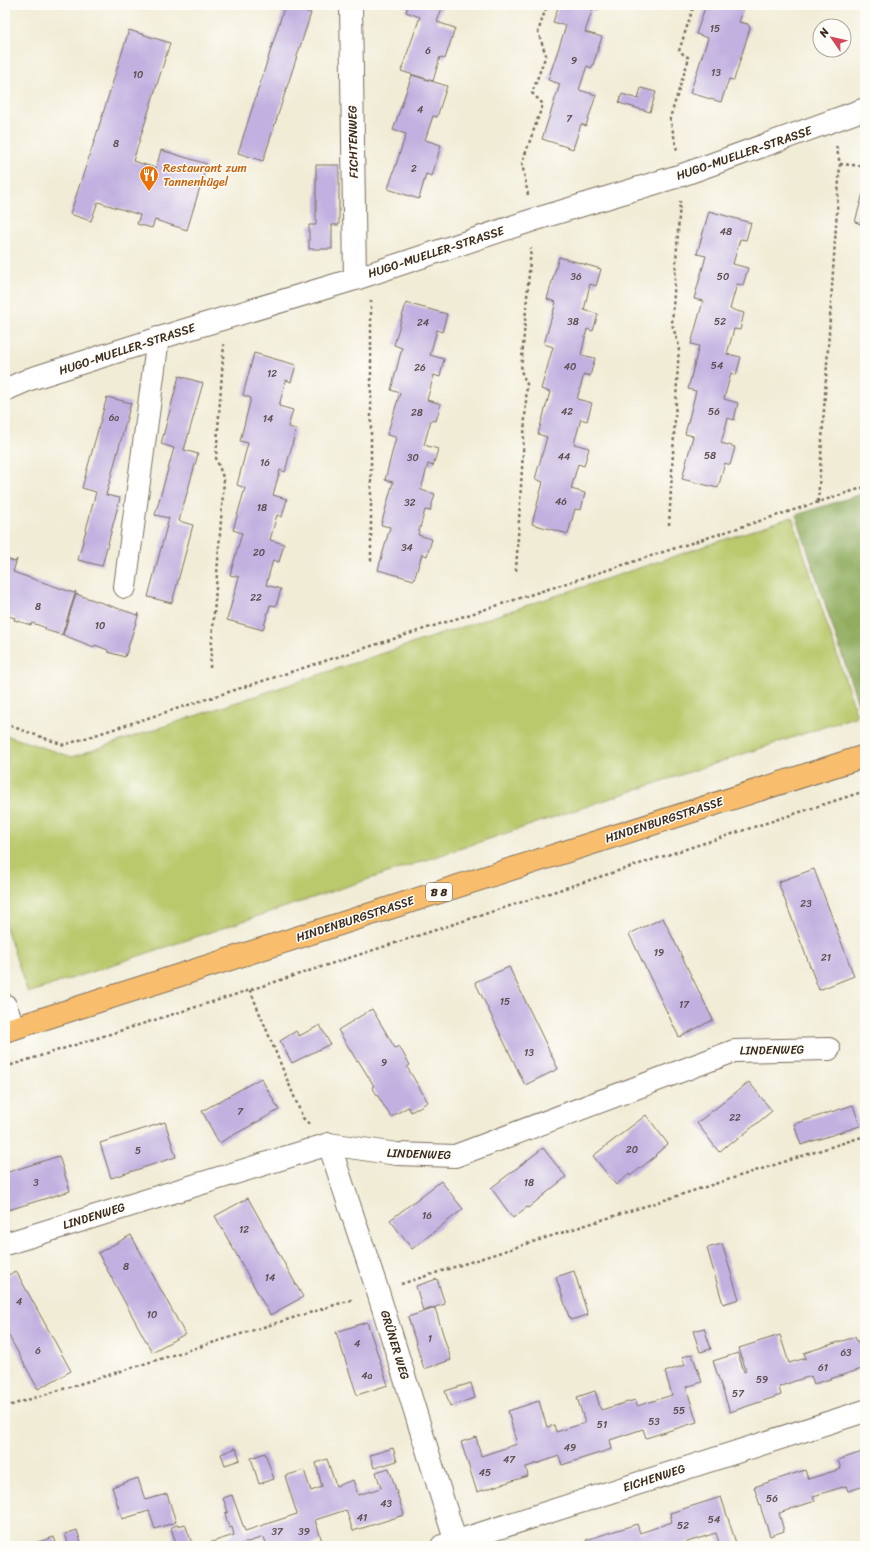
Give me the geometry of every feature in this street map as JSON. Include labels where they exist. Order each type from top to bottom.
[{"type":"main road","name":"HINDENBURGSTRASSE","points":[[9,1029],[865,756]]},
{"type":"street","name":"FICHTENWEG","points":[[351,5],[363,276]]},
{"type":"street","name":"HUGO-MUELLER-STRASSE","points":[[5,390],[30,380],[158,338],[363,276],[533,220],[682,175],[830,123],[865,109]]},
{"type":"street","points":[[125,587],[158,338]]},
{"type":"street","points":[[5,1005],[9,1029]]},
{"type":"street","name":"LINDENWEG","points":[[5,1244],[329,1144],[397,1154],[455,1156],[734,1051],[829,1049]]},
{"type":"street","name":"GRÜNER WEG","points":[[329,1144],[378,1292],[452,1545]]},
{"type":"street","name":"EICHENWEG","points":[[452,1545],[865,1411]]},
{"type":"path","points":[[516,571],[527,384],[520,371],[533,220],[522,163],[543,104],[532,93],[546,54],[538,32],[547,5]]},
{"type":"path","points":[[669,525],[679,346],[672,324],[682,175],[670,118],[689,58],[679,52],[694,5]]},
{"type":"path","points":[[818,502],[840,164],[830,123]]},
{"type":"path","points":[[840,164],[865,166]]},
{"type":"path","points":[[363,276],[371,564]]},
{"type":"path","points":[[210,668],[224,480],[216,458],[226,317]]},
{"type":"path","points":[[5,724],[64,745],[865,487]]},
{"type":"path","points":[[5,1067],[250,990],[865,791]]},
{"type":"path","points":[[250,990],[303,1118],[329,1144]]},
{"type":"path","points":[[5,1407],[378,1292],[865,1136]]},
{"type":"green space","points":[[865,493],[865,715],[862,716],[796,515]]},
{"type":"green space","points":[[792,517],[857,716],[28,993],[5,925],[5,735],[72,757]]},
{"type":"building","points":[[285,5],[311,13],[263,161],[238,153]]},
{"type":"building","points":[[408,5],[443,5],[437,22],[455,28],[445,59],[440,57],[433,81],[401,71],[420,17],[406,12]]},
{"type":"building","points":[[559,5],[599,5],[598,10],[593,8],[585,32],[602,37],[592,68],[587,66],[579,90],[596,95],[586,126],[581,124],[573,149],[542,139],[560,84],[548,80],[566,26],[553,22]]},
{"type":"building","points":[[706,5],[745,5],[739,22],[748,24],[750,28],[734,80],[729,79],[721,102],[690,93],[708,38],[696,34]]},
{"type":"building","points":[[129,30],[170,43],[133,161],[156,168],[161,150],[207,164],[187,230],[155,220],[152,228],[137,224],[140,215],[98,202],[91,221],[70,214]]},
{"type":"building","points":[[412,75],[447,86],[437,117],[433,116],[425,140],[441,145],[432,176],[426,174],[419,199],[388,189],[406,134],[393,130]]},
{"type":"building","points":[[641,88],[656,92],[650,112],[619,103],[622,94],[638,99]]},
{"type":"building","points":[[316,165],[339,165],[339,225],[332,225],[332,249],[309,249],[309,225],[316,225]]},
{"type":"building","points":[[865,186],[865,225],[855,222]]},
{"type":"building","points":[[709,211],[751,223],[746,240],[740,239],[733,264],[748,268],[743,285],[737,284],[730,309],[744,313],[740,330],[734,329],[727,354],[741,357],[736,375],[731,373],[724,399],[738,403],[734,420],[728,418],[721,443],[735,447],[730,465],[725,463],[718,488],[682,479],[693,436],[685,434],[696,391],[688,389],[699,346],[691,344],[703,301],[694,299],[706,256],[697,254]]},
{"type":"building","points":[[559,257],[601,269],[596,286],[590,284],[584,310],[598,314],[593,331],[587,329],[581,355],[595,358],[590,376],[584,374],[577,399],[592,403],[587,421],[581,419],[574,444],[589,448],[584,466],[578,464],[571,489],[585,493],[581,510],[575,509],[568,534],[532,524],[543,482],[535,479],[547,437],[538,434],[550,392],[541,389],[553,347],[544,344],[556,302],[547,299]]},
{"type":"building","points":[[406,303],[447,314],[442,332],[437,330],[430,355],[444,359],[440,377],[434,375],[427,400],[441,404],[436,421],[431,420],[424,445],[438,449],[433,466],[428,464],[421,490],[435,494],[430,511],[425,510],[418,535],[432,539],[427,556],[422,554],[414,580],[378,570],[390,527],[381,525],[393,482],[385,480],[396,437],[387,435],[400,393],[391,390],[402,348],[394,345]]},
{"type":"building","points":[[254,353],[296,365],[291,382],[286,380],[279,406],[293,410],[288,427],[296,429],[285,472],[280,470],[273,495],[287,499],[282,517],[277,515],[270,540],[284,544],[279,562],[273,560],[266,585],[281,589],[276,606],[270,605],[263,630],[227,620],[239,577],[230,575],[242,533],[233,530],[245,488],[237,485],[248,443],[240,441],[251,398],[243,395]]},
{"type":"building","points":[[179,376],[203,383],[184,450],[198,454],[179,521],[193,525],[172,603],[148,597],[169,518],[155,515],[174,448],[161,444]]},
{"type":"building","points":[[107,397],[131,403],[106,495],[120,498],[102,566],[78,560],[96,492],[82,488]]},
{"type":"building","points":[[5,558],[15,562],[17,559],[13,572],[74,593],[76,591],[62,635],[45,630],[46,628],[32,623],[31,625],[14,620],[15,618],[5,615]]},
{"type":"building","points":[[76,594],[137,615],[139,613],[125,657],[108,652],[108,650],[95,645],[94,647],[63,635]]},
{"type":"building","points":[[814,869],[854,976],[819,990],[778,882]]},
{"type":"building","points":[[663,918],[713,1020],[679,1037],[629,934]]},
{"type":"building","points":[[509,967],[558,1069],[525,1085],[475,982]]},
{"type":"building","points":[[372,1009],[395,1048],[399,1046],[410,1065],[407,1067],[428,1102],[411,1112],[408,1107],[391,1117],[372,1087],[374,1086],[338,1030]]},
{"type":"building","points":[[320,1025],[330,1044],[292,1063],[280,1041],[296,1031],[299,1036]]},
{"type":"building","points":[[261,1078],[279,1110],[219,1143],[202,1111]]},
{"type":"building","points":[[749,1082],[772,1111],[733,1143],[732,1141],[719,1152],[697,1123]]},
{"type":"building","points":[[853,1105],[860,1126],[801,1145],[794,1124]]},
{"type":"building","points":[[646,1115],[668,1144],[655,1155],[656,1156],[630,1176],[629,1174],[616,1185],[593,1156]]},
{"type":"building","points":[[165,1122],[176,1157],[111,1178],[100,1143]]},
{"type":"building","points":[[543,1148],[566,1177],[528,1208],[527,1207],[513,1218],[491,1188]]},
{"type":"building","points":[[59,1156],[70,1191],[5,1211],[5,1173]]},
{"type":"building","points":[[441,1181],[463,1209],[412,1249],[390,1220]]},
{"type":"building","points":[[248,1198],[303,1297],[270,1315],[215,1216]]},
{"type":"building","points":[[131,1235],[185,1334],[152,1352],[98,1253]]},
{"type":"building","points":[[722,1244],[739,1299],[723,1304],[707,1248]]},
{"type":"building","points":[[16,1271],[71,1371],[38,1389],[5,1329],[5,1277]]},
{"type":"building","points":[[574,1271],[588,1315],[570,1320],[556,1277]]},
{"type":"building","points":[[437,1279],[445,1304],[423,1311],[416,1286]]},
{"type":"building","points":[[435,1308],[451,1360],[424,1369],[408,1317]]},
{"type":"building","points":[[367,1322],[388,1385],[357,1395],[336,1332]]},
{"type":"building","points":[[704,1328],[711,1349],[700,1352],[693,1331]]},
{"type":"building","points":[[780,1335],[789,1363],[806,1358],[804,1353],[829,1345],[855,1337],[857,1342],[865,1339],[865,1358],[862,1359],[865,1368],[814,1384],[811,1376],[795,1381],[779,1387],[781,1395],[730,1412],[713,1361],[738,1353],[744,1372],[746,1371],[739,1348]]},
{"type":"building","points":[[692,1354],[702,1382],[686,1387],[697,1422],[646,1438],[643,1429],[610,1440],[612,1449],[562,1465],[559,1456],[526,1467],[528,1476],[477,1492],[461,1442],[476,1437],[481,1456],[517,1444],[508,1411],[539,1401],[547,1427],[554,1425],[556,1432],[585,1423],[577,1397],[595,1391],[601,1410],[635,1400],[637,1406],[672,1395],[665,1372],[685,1365],[682,1357]]},
{"type":"building","points":[[471,1383],[475,1398],[450,1406],[445,1391]]},
{"type":"building","points":[[236,1448],[240,1460],[225,1465],[221,1454]]},
{"type":"building","points":[[393,1448],[397,1461],[374,1468],[370,1455]]},
{"type":"building","points":[[865,1451],[865,1486],[848,1491],[846,1486],[813,1496],[815,1501],[779,1513],[784,1531],[770,1536],[754,1487],[805,1470],[808,1479],[841,1469],[838,1460]]},
{"type":"building","points":[[265,1453],[274,1479],[259,1484],[251,1458]]},
{"type":"building","points":[[327,1459],[336,1486],[353,1480],[358,1495],[381,1488],[376,1472],[389,1468],[404,1515],[353,1531],[346,1510],[315,1520],[322,1541],[306,1546],[267,1546],[264,1537],[235,1546],[199,1546],[234,1535],[232,1527],[229,1528],[225,1513],[228,1512],[223,1498],[232,1495],[245,1531],[297,1514],[285,1476],[304,1470],[311,1491],[322,1487],[316,1463]]},
{"type":"building","points":[[138,1478],[145,1500],[167,1494],[176,1522],[155,1529],[149,1511],[122,1519],[112,1487]]},
{"type":"building","points":[[721,1497],[737,1546],[720,1546],[716,1533],[681,1544],[682,1546],[588,1546],[586,1540],[637,1524],[640,1533],[672,1522],[670,1513]]},
{"type":"building","points":[[865,1508],[865,1524],[860,1509]]},
{"type":"building","points":[[178,1524],[178,1526],[185,1524],[193,1546],[177,1546],[171,1528]]},
{"type":"building","points":[[77,1530],[82,1546],[59,1546],[68,1543],[65,1534]]},
{"type":"building","points":[[54,1537],[57,1546],[36,1546],[35,1543]]},
{"type":"place","name":"Restaurant zum Tannenhügel","points":[[149,192]]}]
